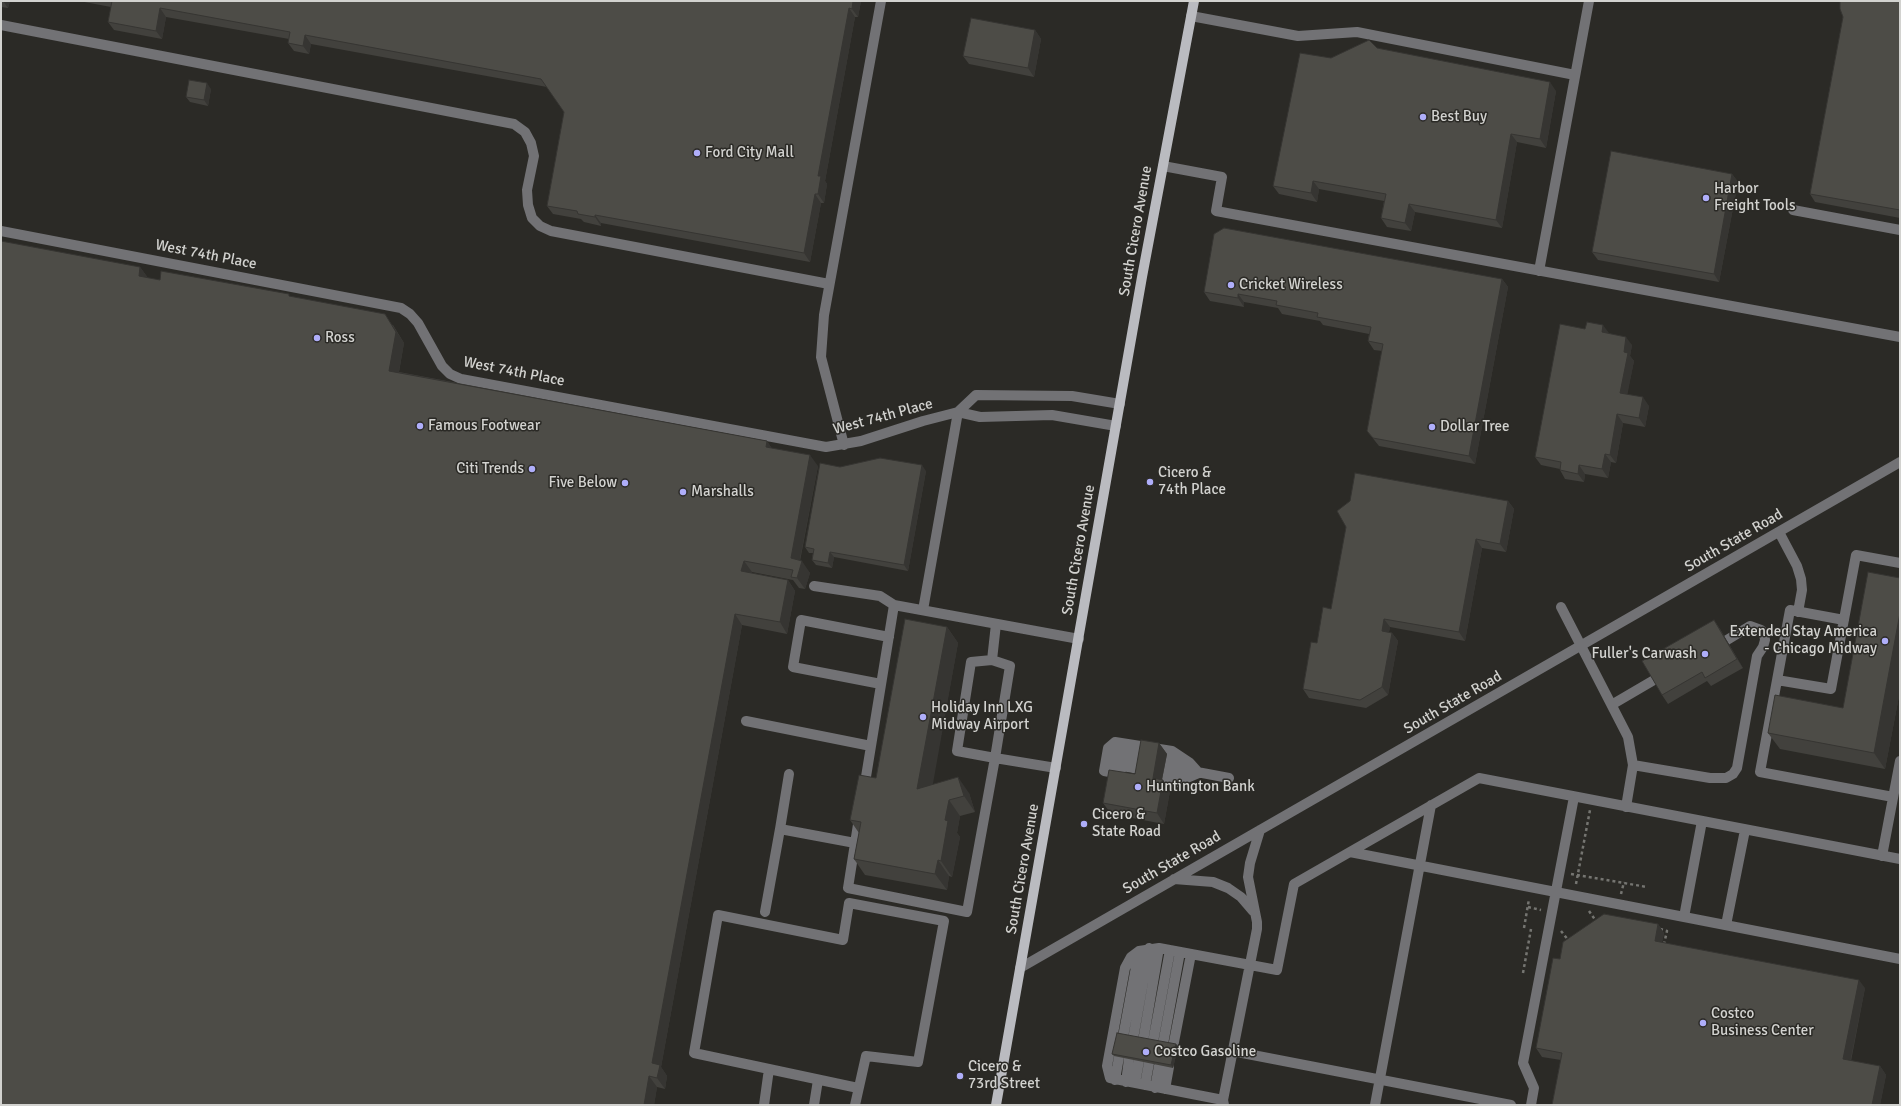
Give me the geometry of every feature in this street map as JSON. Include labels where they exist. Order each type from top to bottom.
[{"type":"main road","name":"South Cicero Avenue","points":[[996,1105],[1116,426],[1194,1]]},
{"type":"street","points":[[844,445],[821,357],[829,284],[881,1]]},
{"type":"street","points":[[1539,271],[1589,1]]},
{"type":"street","points":[[1191,16],[1298,36],[1357,32],[1576,74]]},
{"type":"street","points":[[1,25],[514,124],[525,132],[531,144],[534,156],[527,190],[528,206],[532,218],[540,226],[551,231],[829,284]]},
{"type":"street","points":[[1163,166],[1222,177],[1216,211],[1900,337]]},
{"type":"street","points":[[1792,210],[1900,230]]},
{"type":"street","name":"West 74th Place","points":[[1,231],[401,308],[410,314],[418,323],[442,366],[450,374],[461,379],[826,447],[861,441],[923,421],[958,412],[980,417],[1052,415],[1116,426]]},
{"type":"street","name":"West 74th Place","points":[[958,412],[976,395],[1072,396],[1120,404]]},
{"type":"street","points":[[923,610],[958,412]]},
{"type":"street","name":"South State Road","points":[[1020,968],[1900,462]]},
{"type":"street","points":[[1778,532],[1797,566],[1801,579],[1802,590],[1798,612]]},
{"type":"street","points":[[1777,680],[1831,690],[1856,555],[1900,563]]},
{"type":"street","points":[[814,586],[880,596],[894,605],[1079,639]]},
{"type":"street","points":[[894,605],[848,888],[967,912],[995,758],[1010,666],[992,660],[971,662],[957,751],[995,758],[1056,768]]},
{"type":"street","points":[[1561,607],[1613,704],[1628,737],[1633,764],[1626,807]]},
{"type":"street","points":[[1844,620],[1790,610],[1760,772],[1893,798]]},
{"type":"street","points":[[881,684],[793,667],[801,620],[889,637]]},
{"type":"street","points":[[992,660],[996,624]]},
{"type":"street","points":[[1633,764],[1719,779],[1726,778],[1733,774],[1745,752],[1764,633],[1756,627],[1750,626],[1727,640]]},
{"type":"street","points":[[1737,768],[1757,656],[1763,646]]},
{"type":"street","points":[[1613,704],[1654,680]]},
{"type":"street","points":[[746,721],[871,746]]},
{"type":"street","points":[[1106,760],[1115,742],[1136,744],[1172,751],[1190,763],[1199,772]]},
{"type":"street","points":[[1106,760],[1146,766],[1106,760]]},
{"type":"street","points":[[1882,856],[1900,761]]},
{"type":"street","points":[[1164,770],[1190,763]]},
{"type":"street","points":[[1164,770],[1199,772],[1229,778]]},
{"type":"street","points":[[1164,770],[1174,783],[1199,772]]},
{"type":"street","points":[[765,912],[789,774]]},
{"type":"street","points":[[1260,830],[1250,862],[1248,877],[1256,914],[1257,929],[1249,965],[1222,1103],[1110,1078],[1107,1066],[1126,968],[1131,957],[1139,951],[1154,948],[1180,952],[1249,965],[1278,970],[1294,884],[1479,778],[1900,860]]},
{"type":"street","points":[[1531,1105],[1534,1088],[1523,1063],[1574,797]]},
{"type":"street","points":[[1375,1105],[1431,805]]},
{"type":"street","points":[[1684,917],[1702,821]]},
{"type":"street","points":[[780,829],[855,843]]},
{"type":"street","points":[[1726,925],[1744,830]]},
{"type":"street","points":[[1350,852],[1900,959]]},
{"type":"street","points":[[1173,879],[1213,882],[1228,888],[1241,897],[1256,914]]},
{"type":"street","points":[[855,1105],[866,1056],[918,1062],[944,921],[849,903],[843,940],[718,915],[694,1053],[858,1088]]},
{"type":"street","points":[[1153,1043],[1154,948]]},
{"type":"street","points":[[1123,1037],[1139,951]]},
{"type":"street","points":[[1153,1043],[1180,952]]},
{"type":"street","points":[[1153,1043],[1180,952]]},
{"type":"street","points":[[1232,1052],[1511,1105]]},
{"type":"street","points":[[1114,1080],[1119,1057]]},
{"type":"street","points":[[1135,1084],[1139,1061],[1135,1084]]},
{"type":"street","points":[[1160,1088],[1164,1066]]},
{"type":"street","points":[[764,1105],[769,1069]]},
{"type":"street","points":[[814,1105],[818,1080]]},
{"type":"path","points":[[1592,800],[1575,889],[1598,924],[1601,921]]},
{"type":"path","points":[[1560,872],[1647,887]]},
{"type":"path","points":[[1524,928],[1531,887]]},
{"type":"path","points":[[1523,972],[1531,929]]},
{"type":"path","points":[[1659,929],[1667,931],[1664,944],[1672,946]]},
{"type":"path","points":[[1567,944],[1576,938]]},
{"type":"building","name":"Ford City Mall","points":[[112,1],[853,1],[852,9],[849,8],[818,176],[821,176],[818,194],[815,194],[804,253],[595,215],[595,217],[578,214],[577,211],[547,206],[564,112],[541,79],[305,35],[303,46],[288,43],[290,32],[160,8],[156,31],[108,22]]},
{"type":"building","points":[[1840,1],[1900,1],[1900,210],[1810,194],[1843,17],[1840,9]]},
{"type":"building","points":[[971,18],[1035,30],[1028,68],[963,56]]},
{"type":"building","name":"Best Buy","points":[[1369,40],[1377,48],[1550,82],[1540,139],[1511,134],[1496,220],[1409,204],[1405,223],[1381,218],[1386,194],[1313,181],[1311,193],[1273,186],[1300,53],[1331,58]]},
{"type":"building","points":[[189,80],[207,83],[204,100],[186,97]]},
{"type":"building","points":[[1611,151],[1732,174],[1714,274],[1592,252]]},
{"type":"building","points":[[1224,228],[1502,279],[1469,456],[1373,438],[1367,431],[1383,344],[1368,341],[1371,327],[1317,317],[1318,313],[1276,305],[1277,301],[1238,294],[1238,298],[1204,292],[1214,234]]},
{"type":"building","points":[[1,241],[140,267],[139,276],[160,280],[161,271],[289,294],[289,296],[385,314],[396,332],[389,371],[767,441],[766,447],[810,455],[791,558],[802,561],[797,578],[791,577],[793,570],[744,561],[741,571],[788,580],[780,622],[735,614],[652,1063],[660,1065],[657,1078],[649,1076],[644,1105],[1,1105]]},
{"type":"building","points":[[1587,322],[1603,325],[1602,332],[1626,337],[1624,352],[1628,353],[1620,393],[1643,397],[1639,418],[1617,414],[1610,455],[1605,454],[1602,469],[1579,465],[1578,474],[1560,470],[1561,462],[1535,457],[1560,324],[1585,329]]},
{"type":"building","points":[[880,458],[922,465],[904,565],[830,552],[828,563],[812,560],[814,549],[805,547],[820,463],[840,467]]},
{"type":"building","points":[[1355,473],[1508,501],[1500,544],[1476,539],[1459,632],[1384,619],[1382,631],[1392,633],[1382,687],[1360,700],[1303,689],[1311,642],[1317,643],[1323,607],[1331,609],[1346,527],[1337,511],[1350,501]]},
{"type":"building","points":[[1868,572],[1900,578],[1900,613],[1874,753],[1768,733],[1775,695],[1843,708]]},
{"type":"building","name":"Holiday Inn LXG Midway Airport","points":[[905,619],[947,627],[917,789],[958,777],[964,796],[949,800],[945,820],[948,821],[941,861],[938,860],[935,874],[854,859],[861,822],[850,820],[859,775],[876,778]]},
{"type":"building","name":"Fuller's Carwash","points":[[1714,620],[1737,659],[1705,678],[1702,672],[1662,695],[1642,661]]},
{"type":"building","name":"Huntington Bank","points":[[1141,740],[1159,743],[1153,778],[1163,780],[1157,813],[1103,803],[1109,770],[1135,774]]},
{"type":"building","name":"Costco Business Center","points":[[1604,914],[1658,924],[1655,941],[1859,980],[1843,1059],[1880,1066],[1872,1105],[1552,1105],[1562,1053],[1536,1048],[1553,958],[1560,959],[1563,942]]},
{"type":"building","name":"Costco Gasoline","points":[[1117,1033],[1176,1044],[1171,1065],[1112,1054]]},
{"type":"place","name":"Best Buy","points":[[1423,117]]},
{"type":"place","name":"Ford City Mall","points":[[697,153]]},
{"type":"place","name":"Harbor Freight Tools","points":[[1706,198]]},
{"type":"place","name":"Cricket Wireless","points":[[1231,285]]},
{"type":"place","name":"Ross","points":[[317,338]]},
{"type":"place","name":"Famous Footwear","points":[[420,426]]},
{"type":"place","name":"Dollar Tree","points":[[1432,427]]},
{"type":"place","name":"Citi Trends","points":[[532,469]]},
{"type":"place","name":"Cicero & 74th Place","points":[[1150,482]]},
{"type":"place","name":"Five Below","points":[[625,483]]},
{"type":"place","name":"Marshalls","points":[[683,492]]},
{"type":"place","name":"Extended Stay America - Chicago Midway","points":[[1885,641]]},
{"type":"place","name":"Fuller's Carwash","points":[[1705,654]]},
{"type":"place","name":"Holiday Inn LXG Midway Airport","points":[[923,717]]},
{"type":"place","name":"Huntington Bank","points":[[1138,787]]},
{"type":"place","name":"Cicero & State Road","points":[[1084,824]]},
{"type":"place","name":"Costco Business Center","points":[[1703,1023]]},
{"type":"place","name":"Costco Gasoline","points":[[1146,1052]]},
{"type":"place","name":"Cicero & 73rd Street","points":[[960,1076]]}]
